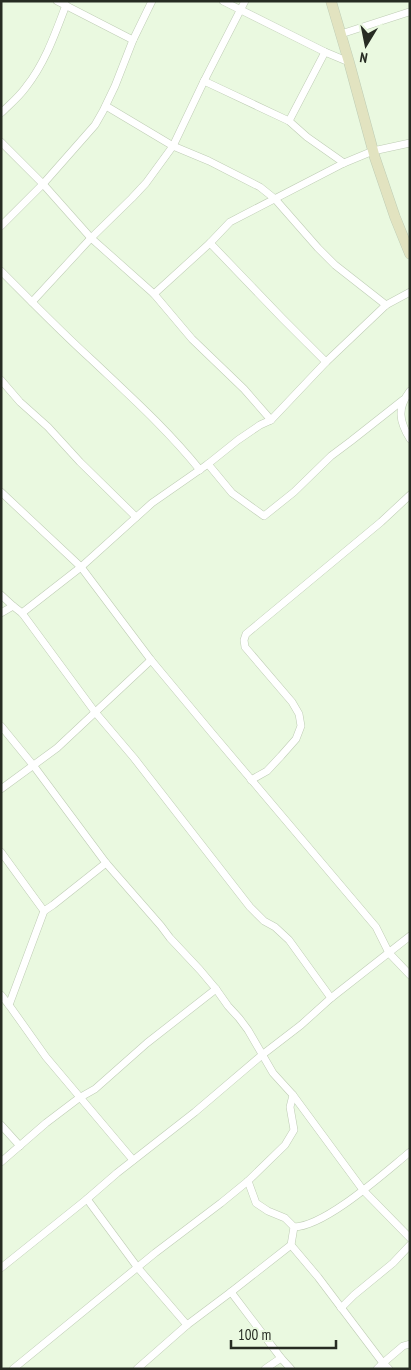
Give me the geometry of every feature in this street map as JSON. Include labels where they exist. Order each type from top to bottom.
[{"type":"street","points":[[58,1],[133,40]]},
{"type":"street","points":[[1,226],[43,184],[95,125],[116,86],[133,40],[152,1]]},
{"type":"street","points":[[223,1],[349,62]]},
{"type":"street","points":[[32,302],[136,193],[173,146],[245,1]]},
{"type":"street","points":[[333,3],[373,152],[410,254]]},
{"type":"street","points":[[1,113],[25,88],[38,69],[50,47],[66,5]]},
{"type":"street","points":[[341,34],[409,11]]},
{"type":"street","points":[[289,121],[325,52]]},
{"type":"street","points":[[204,81],[289,121],[307,137],[344,163]]},
{"type":"street","points":[[106,106],[173,146],[245,179],[275,199],[318,248],[386,305]]},
{"type":"street","points":[[1,142],[43,184],[91,238],[154,294],[192,339],[244,389],[271,420]]},
{"type":"street","points":[[154,294],[230,222],[344,163],[373,152],[410,143]]},
{"type":"street","points":[[210,243],[326,362]]},
{"type":"street","points":[[1,272],[152,417],[184,449],[200,470]]},
{"type":"street","points":[[22,613],[81,567],[166,492],[200,470],[238,440],[271,420],[326,362],[386,305],[410,292]]},
{"type":"street","points":[[1,380],[20,402],[48,427],[80,462],[136,517]]},
{"type":"street","points":[[208,464],[232,493],[264,516],[294,492],[331,456],[403,400],[410,391]]},
{"type":"street","points":[[403,400],[402,425],[410,438]]},
{"type":"street","points":[[1,492],[81,567],[151,660],[376,927],[389,953],[410,975]]},
{"type":"street","points":[[251,780],[267,771],[281,756],[296,739],[301,726],[299,714],[292,702],[245,647],[244,640],[246,634],[381,522],[410,495]]},
{"type":"street","points":[[1,595],[22,613],[95,712],[134,758],[250,907],[288,940],[331,998]]},
{"type":"street","points":[[1,614],[13,606]]},
{"type":"street","points":[[1,789],[57,748],[151,660]]},
{"type":"street","points":[[1,726],[33,765],[106,863],[216,989],[248,1030],[273,1073],[293,1095],[363,1190],[410,1238]]},
{"type":"street","points":[[1,852],[44,910]]},
{"type":"street","points":[[10,1005],[44,910],[106,863]]},
{"type":"street","points":[[1,1268],[195,1112],[331,998],[410,936]]},
{"type":"street","points":[[1,1162],[46,1123],[94,1089],[147,1043],[216,989]]},
{"type":"street","points":[[1,995],[46,1057],[133,1160]]},
{"type":"street","points":[[13,1369],[184,1230],[209,1213],[248,1181],[285,1145],[294,1130],[290,1108],[293,1095]]},
{"type":"street","points":[[1,1125],[20,1146]]},
{"type":"street","points":[[294,1227],[313,1223],[337,1208],[363,1190],[410,1152]]},
{"type":"street","points":[[248,1181],[256,1203],[268,1211],[285,1218],[294,1227]]},
{"type":"street","points":[[87,1200],[138,1268],[187,1326]]},
{"type":"street","points":[[138,1369],[187,1326],[291,1245],[294,1227]]},
{"type":"street","points":[[291,1245],[386,1366]]},
{"type":"street","points":[[341,1308],[354,1295],[393,1264],[410,1245]]},
{"type":"street","points":[[232,1292],[291,1369]]},
{"type":"street","points":[[377,1369],[386,1366],[403,1346],[410,1344]]},
{"type":"street","points":[[265,1369],[281,1358]]}]
